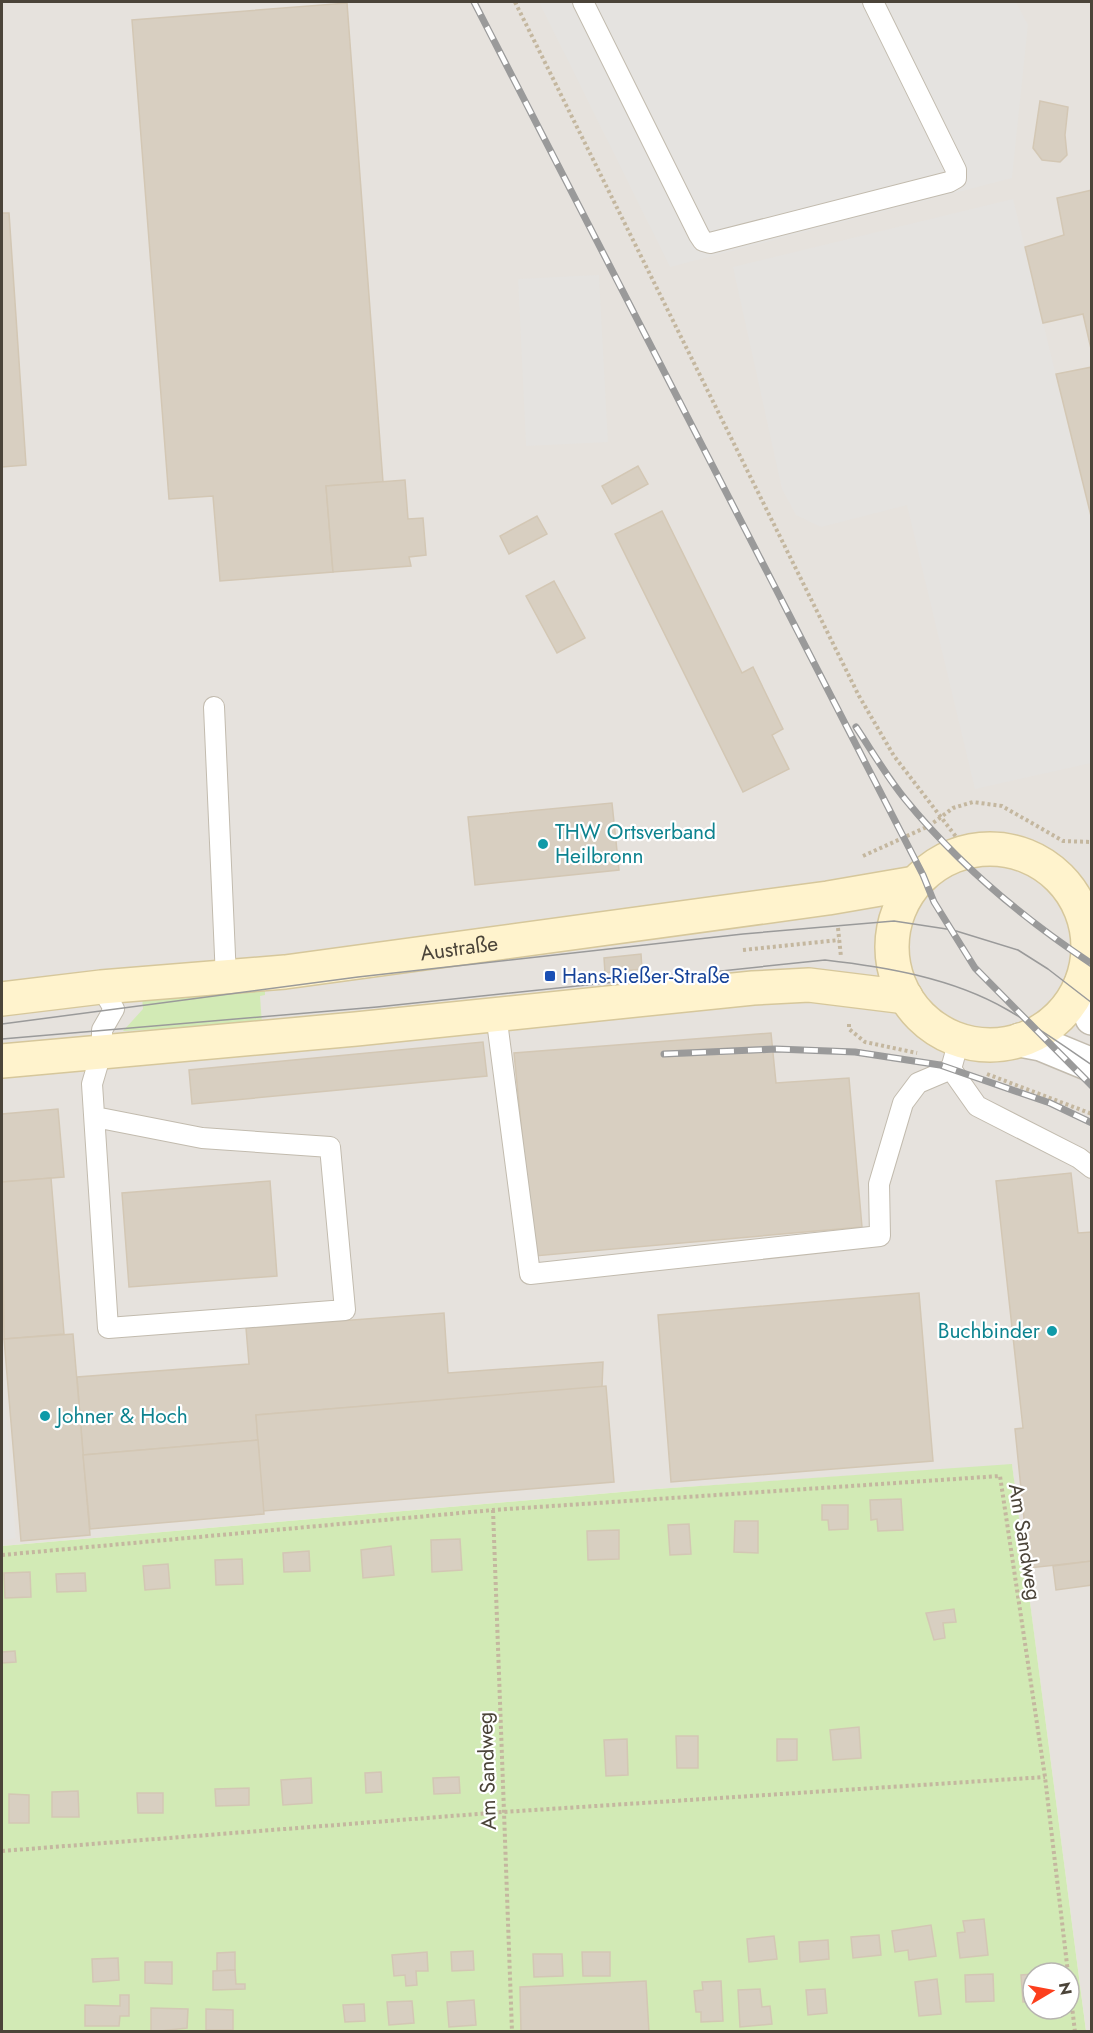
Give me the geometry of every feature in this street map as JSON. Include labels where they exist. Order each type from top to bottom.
[{"type":"main road","name":"Austraße","points":[[992,848],[1011,850],[1029,856],[1076,876],[1075,897],[1090,939],[1088,961],[1081,984],[1061,1014],[1041,1031],[1020,1040],[982,1045],[955,1054],[939,1030],[920,1015],[906,997],[895,970],[892,950],[894,921],[915,883],[932,869],[966,851],[992,848]]},
{"type":"main road","name":"Austraße","points":[[2,999],[101,987],[285,972],[828,898],[915,883]]},
{"type":"main road","points":[[2,1061],[753,988],[809,985],[906,997]]},
{"type":"street","points":[[1081,984],[1092,1017]]},
{"type":"street","points":[[1020,1040],[1041,1044],[1092,1065]]},
{"type":"lane","points":[[583,2],[699,236],[703,241],[710,243],[950,182],[956,178],[956,170],[873,2]]},
{"type":"lane","points":[[214,707],[226,978]]},
{"type":"lane","points":[[95,1117],[201,1138],[330,1147],[345,1310],[108,1328],[92,1084],[102,1050],[102,1030],[114,1009],[101,987]]},
{"type":"lane","points":[[496,1014],[530,1274],[880,1236],[879,1184],[903,1103],[918,1083],[955,1054],[977,1106],[1080,1158],[1092,1168]]},
{"type":"path","points":[[515,2],[860,696],[894,756],[966,851]]},
{"type":"path","points":[[861,856],[929,826],[953,808],[973,802],[1002,806],[1063,841],[1092,842]]},
{"type":"path","points":[[743,950],[839,940]]},
{"type":"path","points":[[742,942],[744,959]]},
{"type":"path","name":"Am Sandweg","points":[[2,1555],[493,1510],[1000,1476],[1045,1777],[1067,1961]]},
{"type":"path","name":"Am Sandweg","points":[[493,1510],[512,2031]]},
{"type":"path","points":[[2,1851],[503,1812],[1045,1777]]},
{"type":"shaded area","points":[[2,2],[1091,2],[1091,2031],[1086,2031],[1081,1993],[1081,1961],[1077,1961],[1012,1465],[656,1489],[2,1546]]},
{"type":"shaded area","points":[[539,2],[1016,2],[1028,25],[1012,178],[670,267]]},
{"type":"shaded area","points":[[1013,199],[1091,520],[1091,763],[975,789],[907,505],[821,527],[796,515],[782,489],[733,267]]},
{"type":"shaded area","points":[[599,275],[608,442],[526,446],[518,279]]},
{"type":"shaded area","points":[[2,1360],[16,1538],[2,1540]]},
{"type":"green space","points":[[265,980],[265,995],[260,996],[262,1024],[123,1031],[143,1009],[142,997]]},
{"type":"green space","points":[[1012,1464],[1077,1961],[1021,1961],[1021,2021],[1081,2021],[1081,1993],[1086,2031],[2,2032],[2,1546],[656,1489]]},
{"type":"building","points":[[347,3],[383,482],[326,486],[333,572],[220,581],[213,496],[169,499],[132,20]]},
{"type":"building","points":[[1040,101],[1068,107],[1065,135],[1067,155],[1060,162],[1042,160],[1033,148]]},
{"type":"building","points":[[1092,190],[1092,353],[1083,314],[1043,323],[1025,247],[1064,235],[1057,198]]},
{"type":"building","points":[[2,213],[9,213],[26,465],[2,467]]},
{"type":"building","points":[[1092,367],[1092,520],[1056,374]]},
{"type":"building","points":[[638,466],[648,484],[612,504],[602,486]]},
{"type":"building","points":[[405,480],[408,519],[423,518],[426,555],[409,557],[411,566],[333,572],[326,486]]},
{"type":"building","points":[[662,511],[742,673],[753,667],[783,729],[772,735],[789,769],[743,792],[615,534]]},
{"type":"building","points":[[537,516],[547,534],[509,554],[500,536]]},
{"type":"building","points":[[554,581],[585,638],[557,653],[526,596]]},
{"type":"building","name":"THW Ortsverband Heilbronn","points":[[612,803],[619,870],[475,885],[468,817]]},
{"type":"building","points":[[641,954],[642,969],[605,973],[604,958]]},
{"type":"building","points":[[771,1033],[776,1083],[849,1078],[862,1227],[534,1256],[514,1053]]},
{"type":"building","points":[[483,1042],[487,1076],[192,1104],[189,1070]]},
{"type":"building","points":[[58,1109],[64,1177],[2,1182],[2,1114]]},
{"type":"building","name":"Buchbinder","points":[[1071,1173],[1078,1233],[1092,1232],[1092,1561],[1029,1568],[1015,1429],[1023,1428],[996,1181]]},
{"type":"building","points":[[51,1178],[64,1334],[4,1339],[2,1182]]},
{"type":"building","points":[[270,1181],[277,1276],[129,1287],[122,1193]]},
{"type":"building","points":[[919,1293],[933,1461],[671,1482],[658,1315]]},
{"type":"building","points":[[444,1313],[448,1373],[603,1362],[602,1387],[256,1415],[258,1440],[83,1455],[77,1377],[249,1364],[246,1328]]},
{"type":"building","name":"Johner & Hoch","points":[[73,1334],[90,1535],[21,1541],[4,1339]]},
{"type":"building","points":[[606,1386],[614,1482],[263,1511],[256,1415]]},
{"type":"building","points":[[258,1440],[264,1514],[90,1529],[83,1455]]},
{"type":"building","points":[[901,1499],[903,1530],[878,1531],[877,1519],[871,1520],[870,1500]]},
{"type":"building","points":[[822,1505],[848,1505],[848,1529],[829,1530],[828,1520],[822,1520]]},
{"type":"building","points":[[735,1521],[758,1521],[758,1553],[734,1552]]},
{"type":"building","points":[[689,1524],[691,1554],[670,1555],[668,1525]]},
{"type":"building","points":[[619,1530],[619,1559],[588,1560],[587,1531]]},
{"type":"building","points":[[460,1539],[462,1570],[432,1572],[431,1540]]},
{"type":"building","points":[[391,1546],[394,1575],[363,1578],[361,1550]]},
{"type":"building","points":[[309,1551],[310,1571],[284,1572],[283,1553]]},
{"type":"building","points":[[242,1559],[243,1584],[216,1585],[215,1560]]},
{"type":"building","points":[[1092,1561],[1092,1585],[1056,1590],[1053,1566]]},
{"type":"building","points":[[168,1564],[170,1588],[145,1590],[143,1566]]},
{"type":"building","points":[[30,1572],[31,1597],[5,1598],[4,1573]]},
{"type":"building","points":[[85,1573],[86,1591],[57,1592],[56,1574]]},
{"type":"building","points":[[954,1609],[956,1622],[943,1623],[945,1638],[934,1640],[926,1613]]},
{"type":"building","points":[[15,1651],[16,1662],[2,1663],[2,1652]]},
{"type":"building","points":[[859,1727],[861,1758],[833,1760],[830,1730]]},
{"type":"building","points":[[676,1736],[698,1736],[698,1768],[677,1768]]},
{"type":"building","points":[[627,1739],[628,1775],[606,1776],[604,1740]]},
{"type":"building","points":[[777,1739],[797,1739],[797,1760],[777,1761]]},
{"type":"building","points":[[381,1772],[382,1792],[366,1793],[365,1773]]},
{"type":"building","points":[[459,1777],[460,1793],[434,1794],[433,1778]]},
{"type":"building","points":[[311,1778],[312,1803],[283,1805],[281,1780]]},
{"type":"building","points":[[249,1788],[249,1805],[216,1806],[215,1789]]},
{"type":"building","points":[[78,1791],[79,1817],[52,1817],[52,1792]]},
{"type":"building","points":[[137,1793],[163,1793],[163,1813],[138,1813]]},
{"type":"building","points":[[9,1794],[29,1795],[29,1823],[9,1823]]},
{"type":"building","points":[[984,1919],[988,1955],[960,1958],[957,1933],[965,1932],[963,1921]]},
{"type":"building","points":[[931,1925],[936,1956],[909,1960],[908,1950],[895,1952],[892,1931]]},
{"type":"building","points":[[879,1935],[881,1955],[853,1958],[851,1937]]},
{"type":"building","points":[[774,1936],[777,1959],[749,1962],[747,1939]]},
{"type":"building","points":[[828,1940],[829,1959],[800,1962],[799,1942]]},
{"type":"building","points":[[473,1951],[474,1970],[452,1971],[451,1952]]},
{"type":"building","points":[[235,1952],[235,1970],[217,1971],[217,1953]]},
{"type":"building","points":[[427,1952],[428,1971],[416,1971],[417,1985],[406,1986],[405,1975],[394,1976],[392,1955]]},
{"type":"building","points":[[582,1952],[610,1952],[610,1976],[583,1976]]},
{"type":"building","points":[[533,1954],[562,1954],[563,1976],[534,1977]]},
{"type":"building","points":[[118,1958],[119,1980],[93,1982],[92,1959]]},
{"type":"building","points":[[145,1962],[172,1962],[172,1984],[145,1983]]},
{"type":"building","points":[[235,1970],[236,1984],[245,1984],[245,1989],[213,1990],[213,1971]]},
{"type":"building","points":[[993,1974],[994,2001],[966,2002],[965,1975]]},
{"type":"building","points":[[937,1979],[941,2014],[919,2016],[915,1982]]},
{"type":"building","points":[[646,1981],[649,2032],[521,2032],[520,1987]]},
{"type":"building","points":[[721,1981],[723,2021],[701,2022],[701,2012],[696,2012],[694,1991],[703,1990],[702,1982]]},
{"type":"building","points":[[760,1989],[762,2007],[770,2006],[772,2024],[740,2027],[738,1990]]},
{"type":"building","points":[[825,1989],[827,2013],[808,2015],[806,1990]]},
{"type":"building","points":[[120,1995],[129,1995],[129,2016],[120,2016],[119,2026],[85,2026],[85,2005],[120,2006]]},
{"type":"building","points":[[474,2000],[476,2025],[449,2027],[447,2002]]},
{"type":"building","points":[[412,2001],[414,2023],[389,2025],[387,2002]]},
{"type":"building","points":[[364,2004],[365,2021],[345,2022],[343,2005]]},
{"type":"building","points":[[151,2008],[188,2009],[187,2028],[151,2032]]},
{"type":"building","points":[[206,2009],[233,2010],[233,2030],[206,2030]]},
{"type":"tram line","points":[[2,1024],[358,977],[743,934],[894,921],[953,930],[1018,950],[1048,969],[1092,1003]]},
{"type":"tram line","points":[[2,1039],[377,1007],[825,960],[895,970],[964,989],[1017,1016],[1092,1065]]},
{"type":"railway","points":[[474,2],[923,875],[934,902],[975,968],[1092,1086]]},
{"type":"railway","points":[[856,727],[898,791],[925,823],[993,889],[1041,928],[1092,964]]},
{"type":"railway","points":[[664,1054],[776,1049],[855,1052],[940,1065],[1050,1103],[1092,1123]]},
{"type":"place","name":"THW Ortsverband Heilbronn","points":[[543,844]]},
{"type":"place","name":"Hans-Rießer-Straße","points":[[550,976]]},
{"type":"place","name":"Buchbinder","points":[[1052,1331]]},
{"type":"place","name":"Johner & Hoch","points":[[45,1416]]}]
